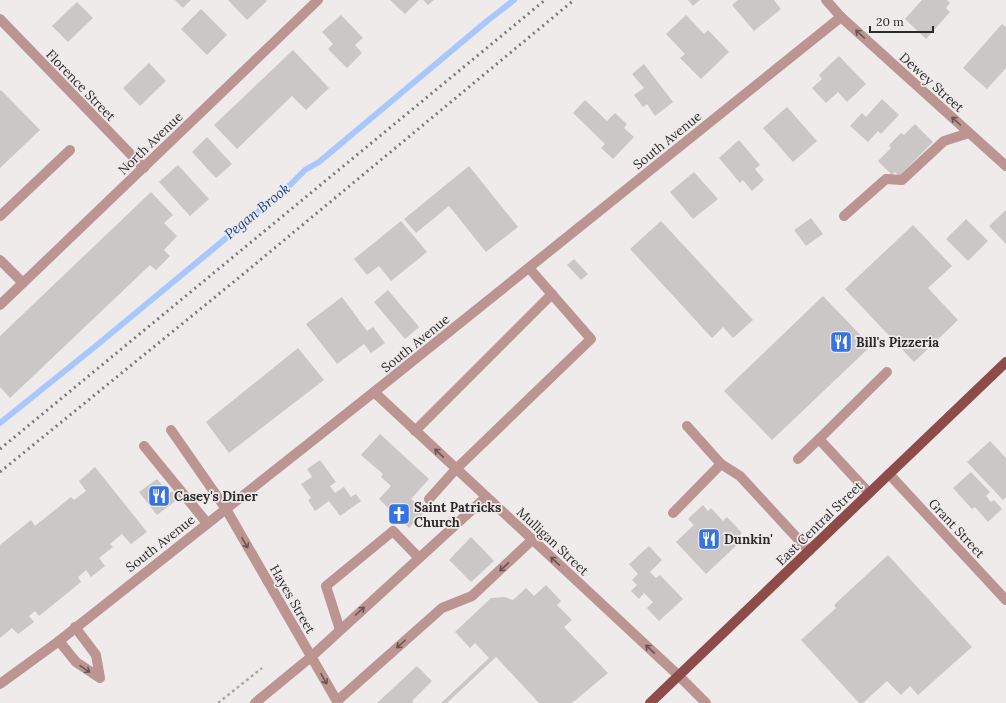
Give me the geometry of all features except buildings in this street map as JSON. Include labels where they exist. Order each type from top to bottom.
[{"type":"main road","name":"East Central Street","points":[[650,703],[1006,362]]},
{"type":"street","name":"North Avenue","points":[[0,305],[318,0]]},
{"type":"street","name":"Dewey Street","points":[[826,0],[841,17],[1006,166]]},
{"type":"street","name":"South Avenue","points":[[0,684],[59,641],[374,392],[841,17]]},
{"type":"street","name":"Florence Street","points":[[0,19],[144,168]]},
{"type":"street","points":[[844,216],[886,179],[902,180],[944,141],[969,133]]},
{"type":"street","points":[[0,216],[70,150]]},
{"type":"street","points":[[0,260],[23,283]]},
{"type":"street","points":[[429,499],[456,469],[591,339],[528,268]]},
{"type":"street","points":[[415,431],[552,294]]},
{"type":"street","points":[[798,459],[887,372]]},
{"type":"street","name":"Mulligan Street","points":[[374,392],[679,676],[706,703]]},
{"type":"street","points":[[687,426],[721,464],[740,476],[809,551]]},
{"type":"street","name":"Hayes Street","points":[[172,430],[226,509],[338,702]]},
{"type":"street","points":[[819,439],[869,493]]},
{"type":"street","points":[[144,446],[207,523]]},
{"type":"street","points":[[672,513],[721,464]]},
{"type":"street","name":"Grant Street","points":[[889,474],[1006,600]]},
{"type":"street","points":[[255,703],[311,657],[486,497]]},
{"type":"street","points":[[340,630],[326,586],[393,531],[419,558]]},
{"type":"street","points":[[338,702],[442,608],[472,596],[532,540]]},
{"type":"street","points":[[59,641],[76,662],[100,678],[96,655],[75,627]]},
{"type":"path","points":[[218,703],[262,668]]},
{"type":"waterway","name":"Pegan Brook","points":[[0,423],[289,186],[305,170],[319,162],[514,0]]},
{"type":"railway","points":[[0,449],[545,0]]},
{"type":"railway","points":[[0,472],[236,280],[574,0]]},
{"type":"place","name":"Bill's Pizzeria","points":[[841,342]]},
{"type":"place","name":"Casey's Diner","points":[[159,496]]},
{"type":"place","name":"Saint Patricks Church","points":[[399,514]]},
{"type":"place","name":"Dunkin'","points":[[709,539]]}]
